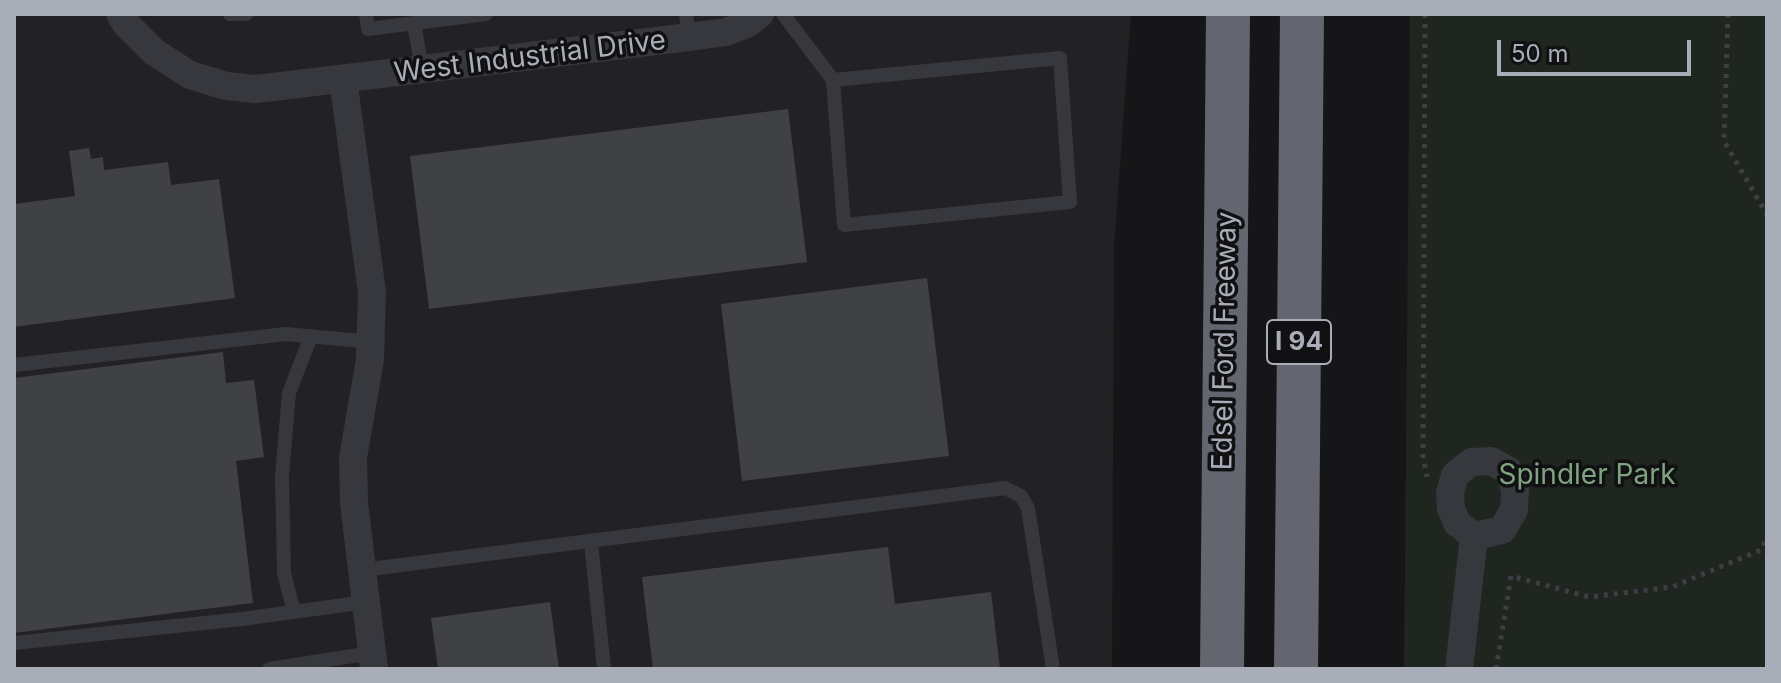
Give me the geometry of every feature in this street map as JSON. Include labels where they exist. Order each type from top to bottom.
[{"type":"highway","name":"Edsel Ford Freeway","points":[[1222,669],[1228,14]]},
{"type":"highway","name":"I 94","points":[[1296,669],[1302,14]]},
{"type":"street","name":"West Industrial Drive","points":[[120,14],[154,52],[190,75],[226,86],[256,89],[422,69],[687,26],[726,32],[747,24],[760,14]]},
{"type":"street","points":[[343,79],[372,292],[372,342],[353,458],[354,503],[373,661]]},
{"type":"street","points":[[1459,669],[1474,536]]},
{"type":"lane","points":[[230,14],[246,14]]},
{"type":"lane","points":[[366,14],[368,29],[486,14]]},
{"type":"lane","points":[[783,14],[833,80],[844,225],[1070,202],[1060,58],[833,80]]},
{"type":"lane","points":[[414,23],[422,69]]},
{"type":"lane","points":[[14,365],[286,334],[372,342]]},
{"type":"lane","points":[[294,612],[284,573],[282,476],[289,393],[311,336]]},
{"type":"lane","points":[[362,570],[1005,488],[1021,496],[1028,508],[1053,669]]},
{"type":"lane","points":[[591,542],[604,669]]},
{"type":"lane","points":[[14,643],[366,602]]},
{"type":"lane","points":[[269,669],[373,661]]},
{"type":"path","points":[[1425,14],[1423,456],[1429,490]]},
{"type":"path","points":[[1728,14],[1724,141],[1767,215]]},
{"type":"path","points":[[1496,669],[1511,576],[1589,597],[1672,587],[1761,550],[1767,538]]},
{"type":"shaded area","points":[[14,14],[1131,14],[1114,246],[1112,669],[14,669]]},
{"type":"green space","name":"Spindler Park","points":[[1410,14],[1767,14],[1767,669],[1404,669]]},
{"type":"building","points":[[788,109],[807,262],[429,309],[410,156]]},
{"type":"building","points":[[89,148],[91,159],[103,157],[104,170],[168,162],[171,185],[219,179],[235,298],[14,327],[14,204],[75,196],[69,151]]},
{"type":"building","points":[[927,278],[949,456],[742,481],[721,304]]},
{"type":"building","points":[[223,352],[226,383],[254,380],[264,457],[236,461],[253,603],[14,633],[14,378]]},
{"type":"building","points":[[888,547],[895,604],[991,592],[1000,669],[653,669],[642,577]]},
{"type":"building","points":[[550,602],[559,669],[438,669],[431,618]]}]
